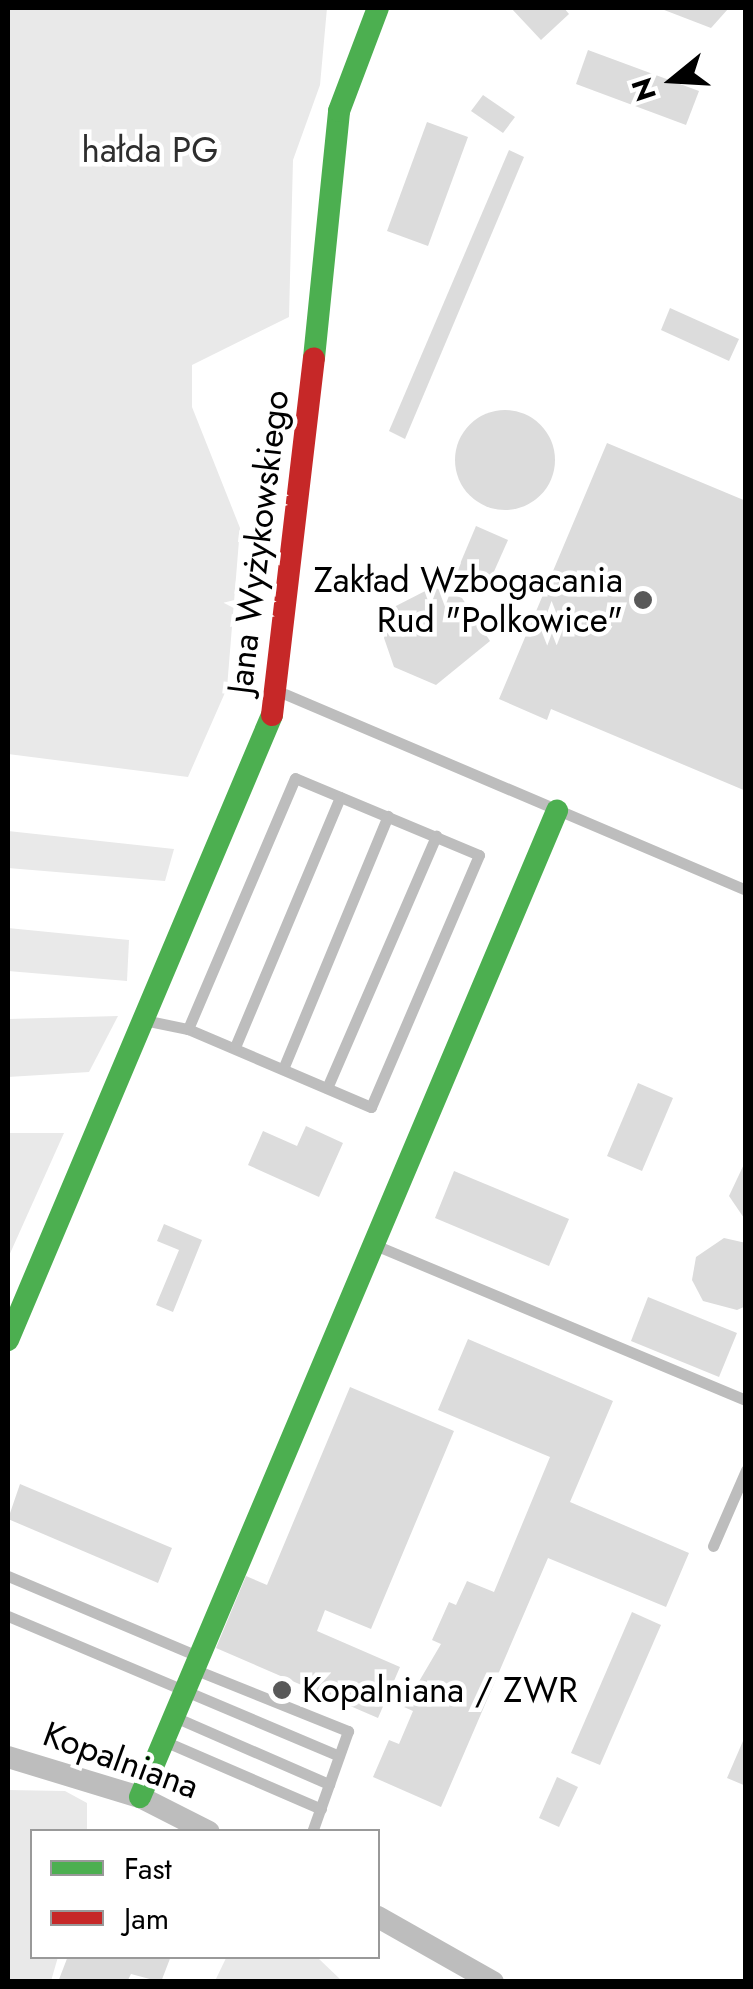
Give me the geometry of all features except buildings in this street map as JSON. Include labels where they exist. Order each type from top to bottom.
[{"type":"street","name":"Jana Wyżykowskiego","points":[[8,1340],[281,692],[339,111],[378,8]]},
{"type":"street","points":[[140,1797],[557,811]]},
{"type":"street","name":"Kopalniana","points":[[8,1758],[140,1797],[202,1829]]},
{"type":"street","points":[[380,1918],[493,1982]]},
{"type":"lane","points":[[281,692],[746,890]]},
{"type":"lane","points":[[144,1020],[188,1029],[371,1106],[479,854],[296,778],[188,1029]]},
{"type":"lane","points":[[235,1048],[340,796]]},
{"type":"lane","points":[[283,1068],[388,816]]},
{"type":"lane","points":[[327,1088],[436,836]]},
{"type":"lane","points":[[375,1245],[746,1400]]},
{"type":"lane","points":[[714,1546],[746,1470]]},
{"type":"lane","points":[[8,1576],[348,1731],[313,1829]]},
{"type":"lane","points":[[8,1616],[339,1756]]},
{"type":"lane","points":[[174,1716],[329,1784]]},
{"type":"lane","points":[[164,1740],[321,1809]]},
{"type":"green space","name":"hałda PG","points":[[8,8],[327,8],[320,85],[293,160],[289,317],[192,365],[192,407],[240,528],[227,688],[188,777],[8,754]]},
{"type":"green space","points":[[8,831],[174,849],[165,881],[8,868]]},
{"type":"green space","points":[[8,928],[129,940],[127,981],[8,971]]},
{"type":"green space","points":[[118,1016],[89,1072],[8,1077],[8,1019]]},
{"type":"green space","points":[[8,1133],[64,1133],[8,1258]]},
{"type":"green space","points":[[8,1790],[65,1791],[87,1803],[87,1829],[30,1829],[30,1959],[57,1959],[51,1981],[8,1981]]},
{"type":"green space","points":[[226,1959],[319,1959],[342,1981],[215,1981]]},
{"type":"traffic: fast","points":[[314,358],[339,111],[378,8]]},
{"type":"traffic: fast","points":[[8,1340],[272,715]]},
{"type":"traffic: fast","points":[[140,1797],[557,811]]},
{"type":"traffic: jam","points":[[272,715],[314,358]]},
{"type":"place","name":"Zakład Wzbogacania Rud \"Polkowice\"","points":[[643,600]]},
{"type":"place","name":"Kopalniana / ZWR","points":[[282,1690]]}]
